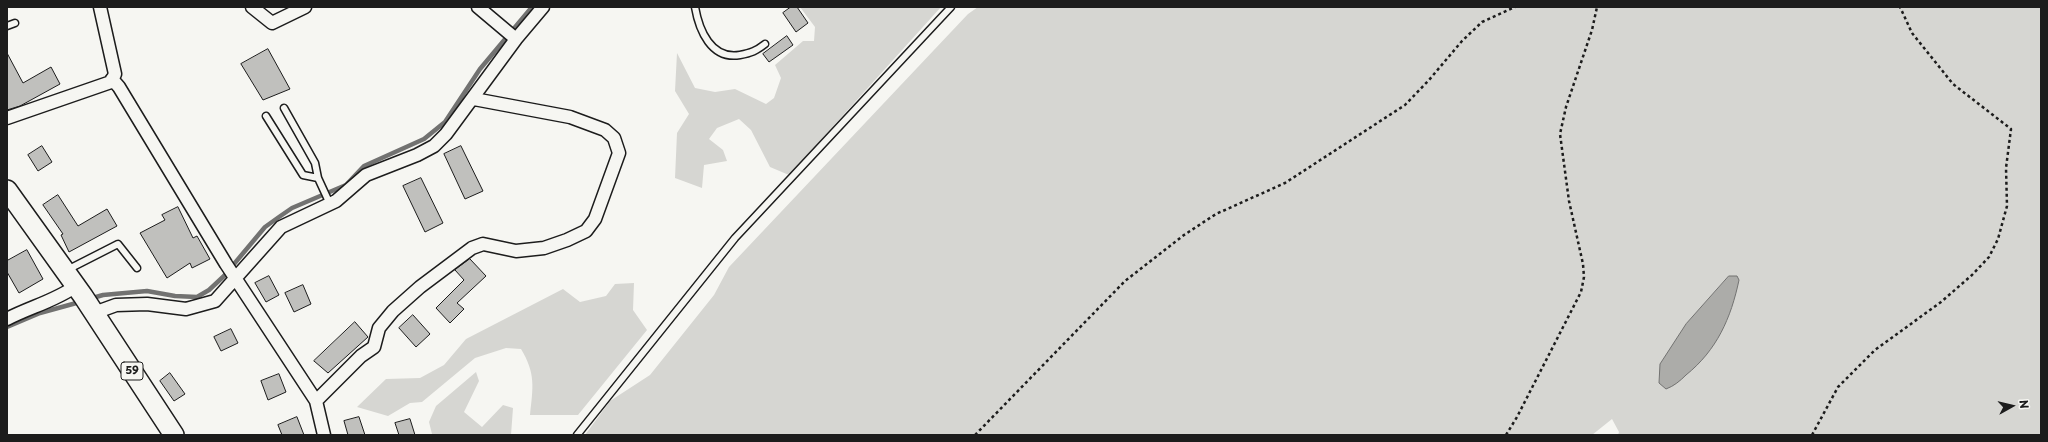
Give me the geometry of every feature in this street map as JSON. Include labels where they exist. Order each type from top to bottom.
[{"type":"main road","name":"59","points":[[7,190],[82,295],[174,435]]},
{"type":"street","points":[[7,118],[111,82],[115,74],[100,7]]},
{"type":"street","points":[[252,7],[272,23],[305,7]]},
{"type":"street","points":[[478,7],[511,35]]},
{"type":"street","points":[[7,319],[62,296],[82,295],[116,305],[147,304],[186,309],[215,301],[232,272],[252,257],[281,227],[329,202],[336,201],[366,175],[434,146],[446,134],[474,99],[511,35],[543,7]]},
{"type":"street","points":[[112,79],[119,87],[232,272],[316,401],[324,435]]},
{"type":"street","points":[[316,401],[361,356],[374,347],[380,328],[393,311],[420,287],[472,248],[483,244],[516,251],[544,248],[567,240],[586,231],[595,219],[619,153],[614,138],[605,130],[570,117],[474,99]]},
{"type":"lane","points":[[695,7],[698,25],[704,38],[715,50],[724,55],[735,56],[756,52],[765,44]]},
{"type":"lane","points":[[577,435],[735,238],[951,7]]},
{"type":"lane","points":[[7,26],[15,23]]},
{"type":"lane","points":[[284,108],[315,163],[318,178],[329,202]]},
{"type":"lane","points":[[266,116],[303,175],[318,178]]},
{"type":"lane","points":[[82,295],[118,244],[137,268]]},
{"type":"path","points":[[974,435],[1125,281],[1184,235],[1216,214],[1285,183],[1405,105],[1429,80],[1462,41],[1482,22],[1515,7]]},
{"type":"path","points":[[1506,435],[1517,417],[1581,292],[1584,277],[1583,264],[1569,201],[1560,134],[1566,107],[1592,30],[1597,7]]},
{"type":"path","points":[[1812,435],[1838,387],[1875,350],[1941,302],[1972,275],[1989,257],[1998,239],[2007,206],[2006,168],[2011,129],[1953,84],[1912,33],[1900,7]]},
{"type":"shaded area","points":[[800,7],[941,7],[789,175],[770,167],[751,130],[739,119],[717,128],[709,139],[723,150],[727,161],[704,165],[702,188],[675,178],[677,133],[689,114],[675,91],[677,53],[695,88],[715,92],[735,89],[766,104],[774,98],[781,78],[775,65],[803,41],[814,41],[815,27]]},
{"type":"shaded area","points":[[978,7],[2041,7],[2041,435],[1618,435],[1619,432],[1612,419],[1592,435],[585,435],[610,401],[650,375],[714,295],[729,267],[968,14]],"holes":[[[1739,280],[1727,321],[1659,383],[1661,363]]]},
{"type":"shaded area","points":[[1729,276],[1737,276],[1739,280],[1732,307],[1721,332],[1706,355],[1697,365],[1677,383],[1666,389],[1659,383],[1660,364],[1686,324]]},
{"type":"shaded area","points":[[634,283],[633,310],[647,330],[578,415],[530,415],[532,381],[529,366],[521,349],[506,348],[475,358],[422,402],[410,403],[388,416],[357,407],[386,379],[420,378],[444,365],[466,339],[563,289],[580,302],[606,296],[615,284]]},
{"type":"shaded area","points":[[476,372],[479,381],[464,412],[482,427],[503,405],[513,408],[511,435],[432,434],[429,422],[436,406]]},
{"type":"building","points":[[791,7],[797,7],[808,23],[796,32],[783,13]]},
{"type":"building","points":[[787,36],[793,45],[769,62],[763,54]]},
{"type":"building","points":[[268,49],[290,89],[263,100],[241,64]]},
{"type":"building","points":[[7,53],[23,83],[51,67],[60,84],[20,106],[7,110]]},
{"type":"building","points":[[42,146],[52,162],[38,171],[28,155]]},
{"type":"building","points":[[461,146],[483,191],[465,199],[444,154]]},
{"type":"building","points":[[421,178],[443,223],[425,232],[403,186]]},
{"type":"building","points":[[58,195],[78,226],[107,209],[117,226],[69,252],[61,235],[63,234],[43,205]]},
{"type":"building","points":[[178,207],[193,238],[197,236],[210,259],[192,268],[190,263],[167,278],[140,233],[165,220],[162,215]]},
{"type":"building","points":[[27,250],[43,279],[19,293],[7,272],[7,261]]},
{"type":"building","points":[[470,259],[486,276],[457,303],[464,309],[450,323],[436,308],[464,280],[455,270]]},
{"type":"building","points":[[269,276],[279,295],[266,302],[255,283]]},
{"type":"building","points":[[303,285],[311,304],[294,312],[285,293]]},
{"type":"building","points":[[413,315],[430,334],[416,347],[399,328]]},
{"type":"building","points":[[355,322],[368,337],[328,373],[314,361]]},
{"type":"building","points":[[231,329],[238,343],[221,351],[214,337]]},
{"type":"building","points":[[170,373],[185,394],[174,401],[160,381]]},
{"type":"building","points":[[279,374],[286,392],[268,400],[261,381]]},
{"type":"building","points":[[297,417],[304,435],[282,435],[278,425]]},
{"type":"building","points":[[359,417],[365,435],[348,435],[344,421]]},
{"type":"building","points":[[410,419],[415,435],[399,435],[395,423]]},
{"type":"waterway","points":[[89,299],[103,295],[147,291],[175,296],[197,297],[209,290],[224,276],[265,227],[279,217],[292,208],[346,185],[364,166],[424,139],[445,122],[480,69],[532,7]]},
{"type":"waterway","points":[[7,327],[40,313],[80,302]]}]
